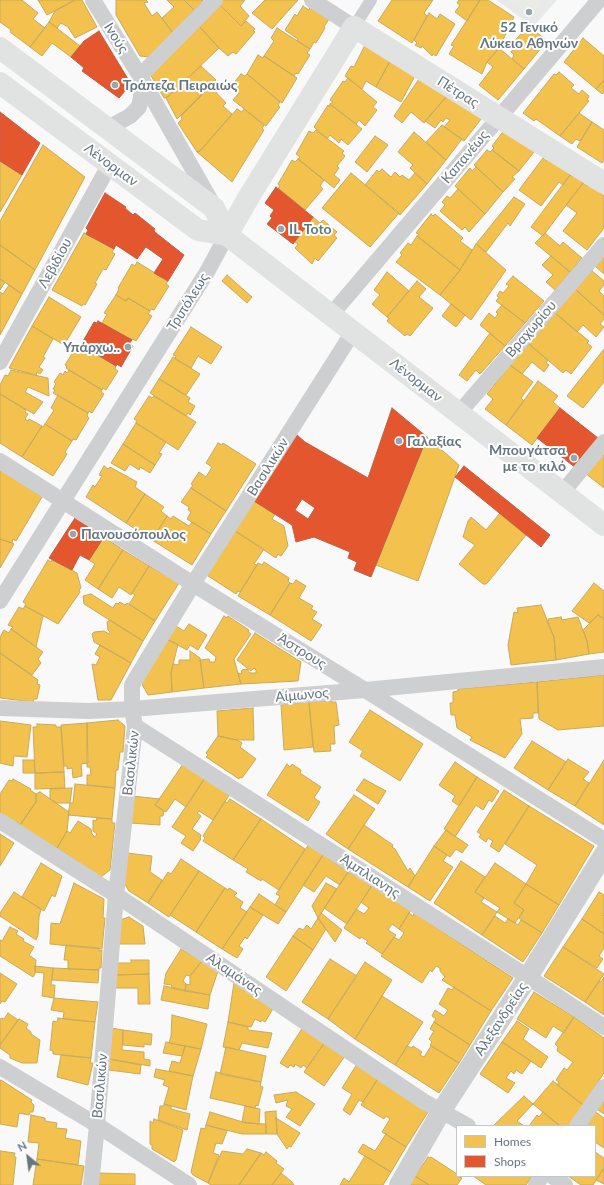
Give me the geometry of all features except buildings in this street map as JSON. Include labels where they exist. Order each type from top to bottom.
[{"type":"main road","name":"Πέτρας","points":[[354,27],[604,183]]},
{"type":"main road","name":"Τριπόλεως","points":[[227,235],[250,195],[354,27]]},
{"type":"main road","name":"Λένορμαν","points":[[0,48],[214,208],[227,235],[604,525]]},
{"type":"main road","name":"Λένορμαν","points":[[0,84],[198,230],[227,235]]},
{"type":"street","points":[[108,128],[130,116],[139,107],[141,96],[140,76],[215,0]]},
{"type":"street","name":"Πέτρας","points":[[312,0],[354,27]]},
{"type":"street","name":"Τριπόλεως","points":[[354,27],[371,0]]},
{"type":"street","name":"Καπανέως","points":[[331,315],[599,0]]},
{"type":"street","name":"Ινούς","points":[[98,4],[140,76]]},
{"type":"street","name":"Λένορμαν","points":[[140,76],[214,208]]},
{"type":"street","name":"Λεβιδίου","points":[[0,362],[110,164]]},
{"type":"street","name":"Τριπόλεως","points":[[0,601],[203,278],[227,235]]},
{"type":"street","name":"Βραχωρίου","points":[[459,413],[604,245]]},
{"type":"street","name":"Βασιλικών","points":[[91,1185],[116,895],[135,726],[132,709],[132,685],[193,584],[353,332]]},
{"type":"street","points":[[562,493],[604,442]]},
{"type":"street","name":"Άστρους","points":[[0,461],[193,584],[604,840]]},
{"type":"street","name":"Αίμωνος","points":[[0,708],[89,711],[132,709],[365,690],[604,667]]},
{"type":"street","name":"Άμπλιανης","points":[[135,726],[604,1027]]},
{"type":"street","name":"Αλαμάνας","points":[[0,821],[116,895],[423,1100],[466,1125]]},
{"type":"street","name":"Αλεξανδρείας","points":[[398,1185],[442,1110],[528,977],[604,854]]},
{"type":"street","points":[[0,1067],[97,1125],[189,1185]]},
{"type":"street","points":[[578,1125],[604,1087]]},
{"type":"street","points":[[553,1177],[565,1185]]},
{"type":"shaded area","name":"52 Γενικό Λύκειο Αθηνών","points":[[497,0],[557,0],[533,27]]},
{"type":"shaded area","points":[[508,0],[543,0],[532,16]]},
{"type":"place","name":"52 Γενικό Λύκειο Αθηνών","points":[[529,12]]},
{"type":"place","name":"Τράπεζα Πειραιώς","points":[[115,85]]},
{"type":"place","name":"IL Toto","points":[[281,229]]},
{"type":"place","name":"Υπάρχω..","points":[[128,347]]},
{"type":"place","name":"Γαλαξίας","points":[[399,441]]},
{"type":"place","name":"Μπουγάτσα με το κιλό","points":[[574,458]]},
{"type":"place","name":"Πανουσόπουλος","points":[[73,534]]}]
